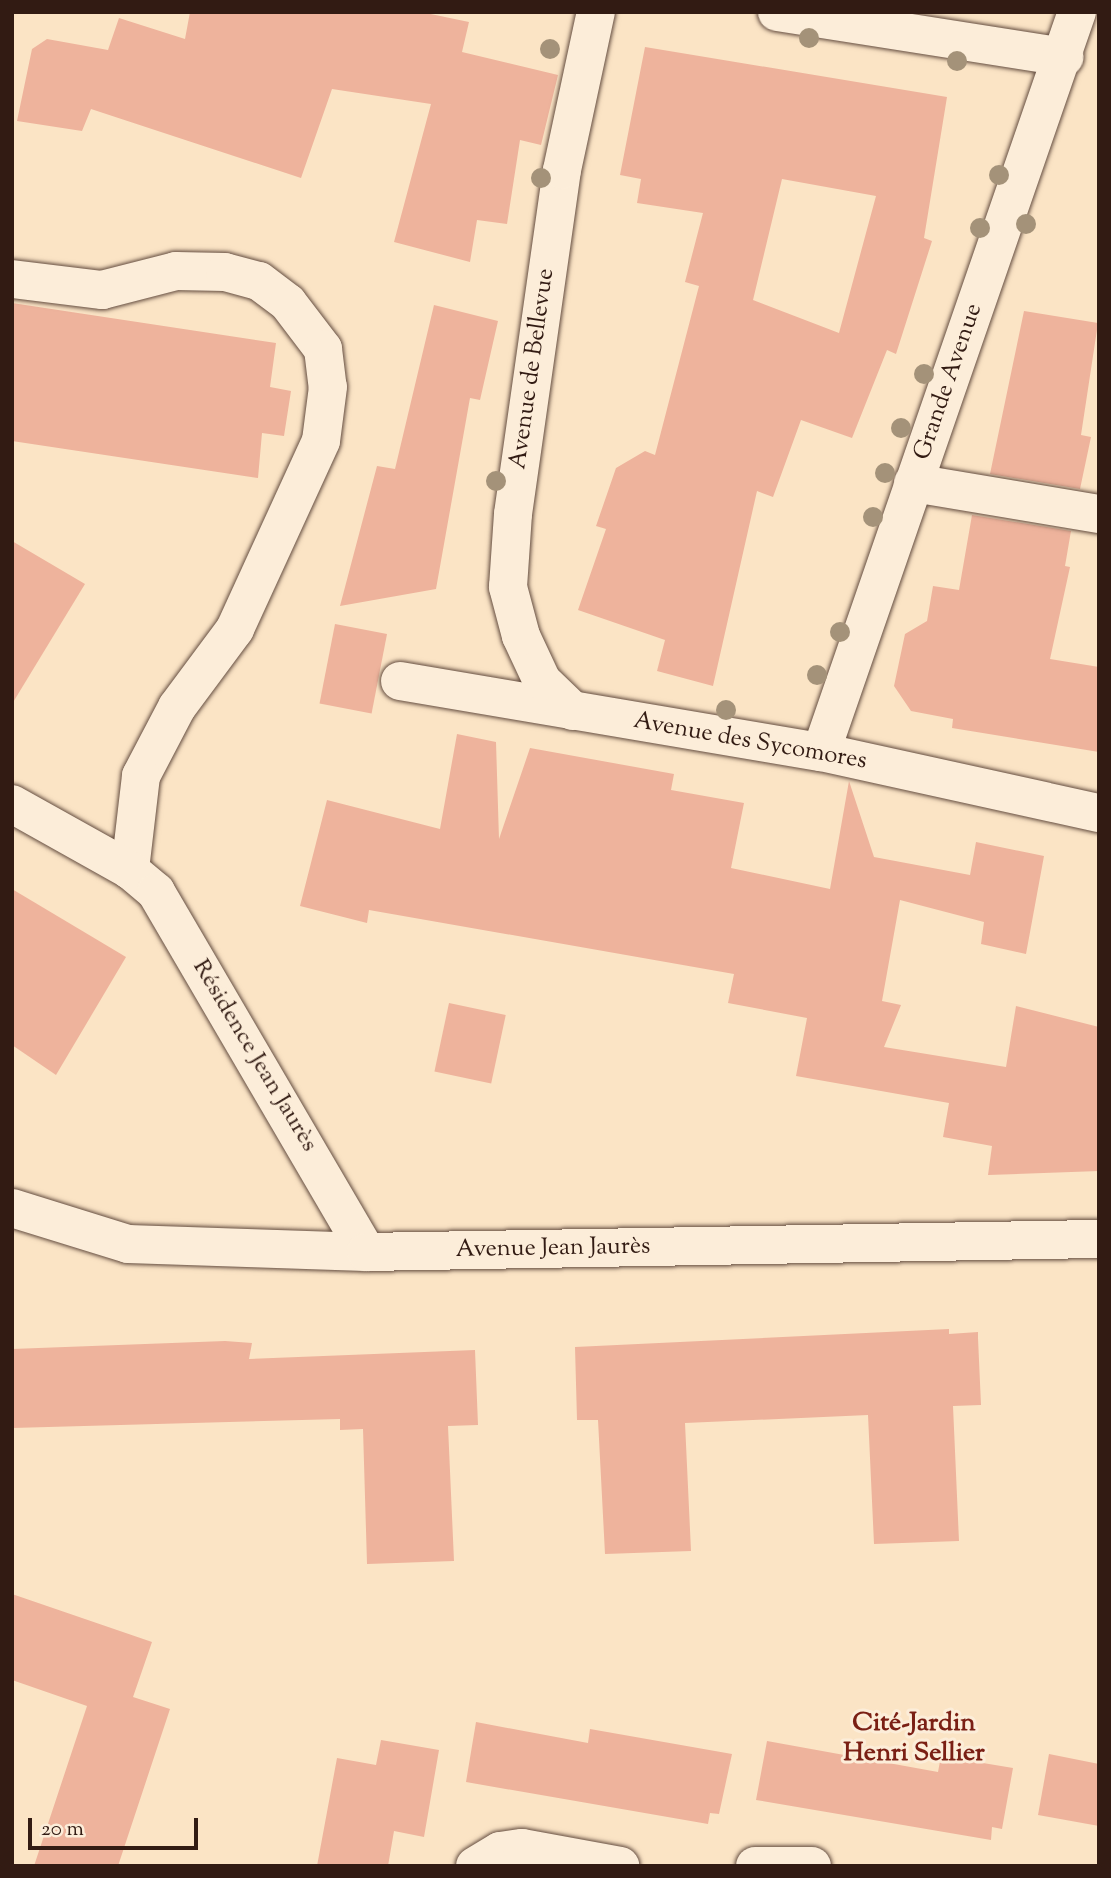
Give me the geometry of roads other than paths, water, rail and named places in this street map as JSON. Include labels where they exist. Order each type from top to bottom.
[{"type":"street","name":"Avenue de Bellevue","points":[[573,711],[542,681],[521,636],[508,587],[513,514],[562,170],[596,12]]},
{"type":"street","points":[[777,12],[1064,57]]},
{"type":"street","name":"Grande Avenue","points":[[821,752],[1064,57],[1077,12]]},
{"type":"street","points":[[12,279],[102,290],[176,271],[225,272],[259,281],[288,303],[323,349],[328,387],[321,441],[235,629],[177,707],[141,776],[130,870]]},
{"type":"street","points":[[913,483],[1099,514]]},
{"type":"street","name":"Avenue des Sycomores","points":[[400,681],[821,752],[1099,813]]},
{"type":"street","name":"Résidence Jean Jaurès","points":[[12,804],[130,870],[156,892],[366,1252]]},
{"type":"street","name":"Avenue Jean Jaurès","points":[[12,1208],[128,1244],[366,1252],[1099,1239]]},
{"type":"street","points":[[475,1866],[500,1851],[522,1848],[620,1866]]},
{"type":"street","points":[[755,1866],[812,1866]]},
{"type":"district","name":"Cité-Jardin Henri Sellier","points":[[914,1739]]}]
